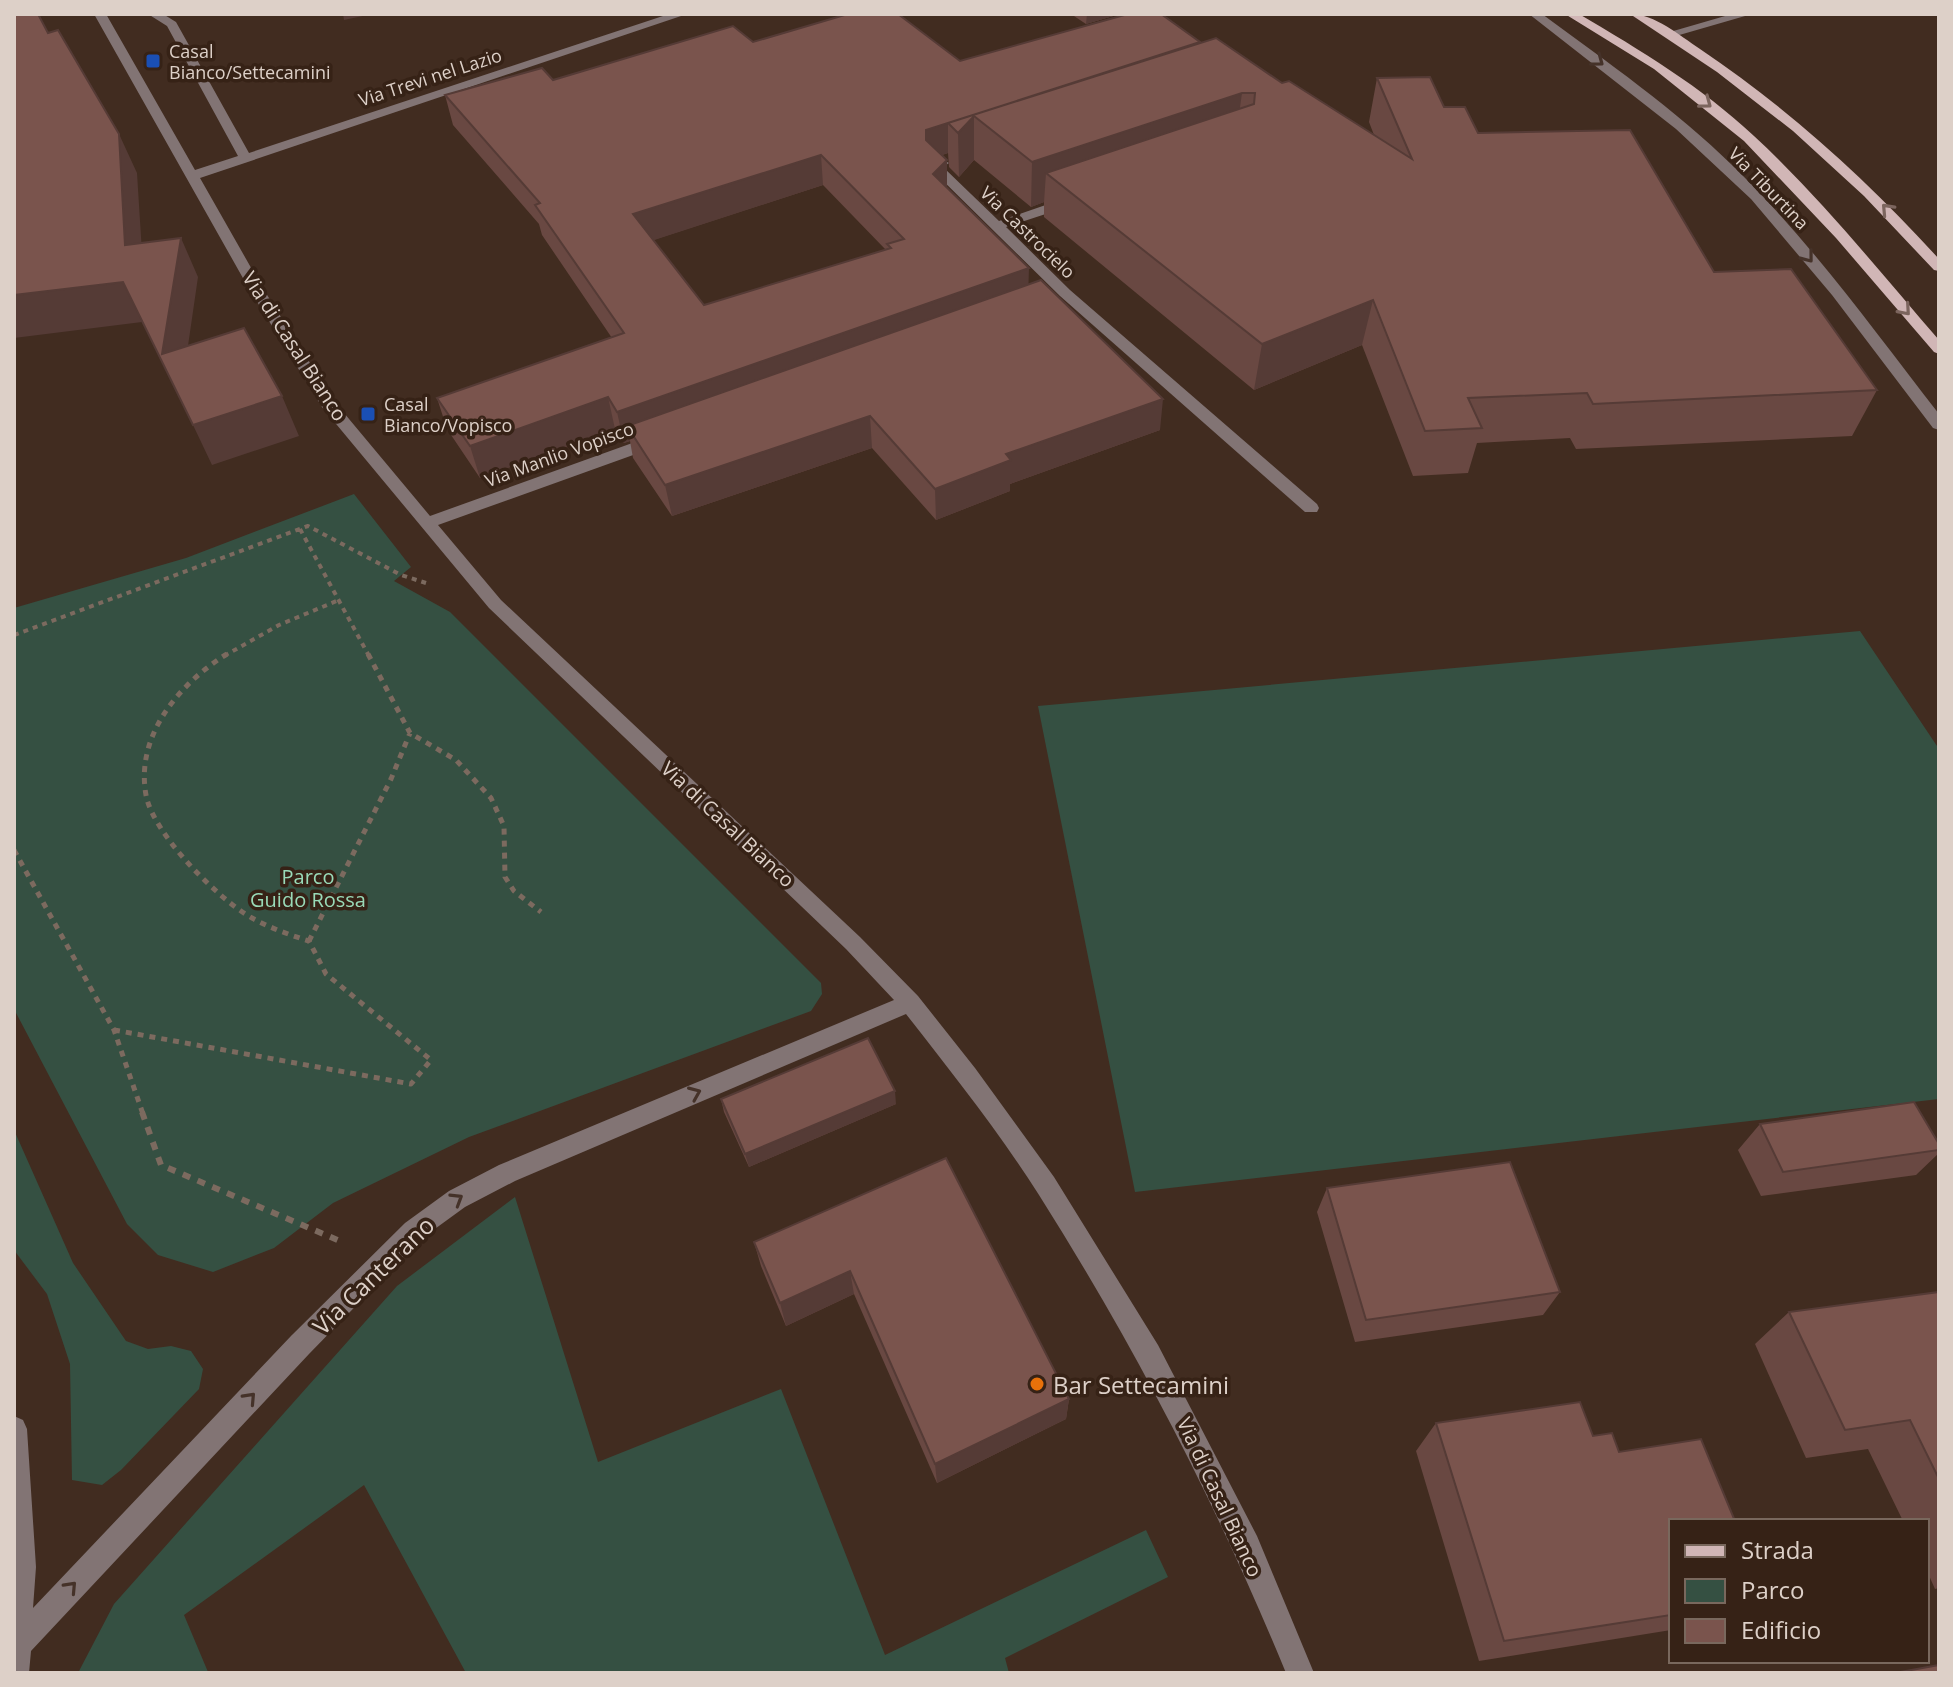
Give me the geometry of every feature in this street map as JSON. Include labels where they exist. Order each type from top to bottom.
[{"type":"main road","name":"Via Tiburtina","points":[[1571,14],[1658,66],[1749,138],[1841,235],[1939,349]]},
{"type":"main road","points":[[1636,14],[1745,85],[1811,136],[1879,201],[1939,267]]},
{"type":"street","name":"Via di Casal Bianco","points":[[100,14],[255,287],[328,404],[495,604],[853,943],[910,1003],[967,1075],[1046,1185],[1112,1290],[1193,1436],[1247,1546],[1300,1673]]},
{"type":"street","points":[[154,14],[172,24],[245,157]]},
{"type":"street","name":"Via Trevi nel Lazio","points":[[191,176],[681,14]]},
{"type":"street","name":"Via Tiburtina","points":[[1535,14],[1726,166],[1798,245],[1939,425]]},
{"type":"street","points":[[1669,34],[1746,14]]},
{"type":"street","name":"Via Castrocielo","points":[[964,155],[934,165],[996,226],[1057,296],[1311,508]]},
{"type":"street","points":[[996,226],[1083,197]]},
{"type":"street","name":"Via Manlio Vopisco","points":[[429,522],[666,437]]},
{"type":"street","name":"Via Canterano","points":[[18,1644],[300,1345],[413,1231],[479,1186],[910,1003]]},
{"type":"street","points":[[14,1429],[22,1567],[15,1673]]},
{"type":"path","points":[[14,635],[308,526],[401,575],[495,604]]},
{"type":"path","points":[[300,529],[410,733],[456,760],[491,798],[504,826],[505,877],[514,891],[541,912]]},
{"type":"path","points":[[114,1030],[411,1084],[431,1060],[326,974],[309,941],[269,928],[232,908],[200,876],[164,832],[147,800],[147,746],[159,719],[178,693],[242,645],[301,614],[339,600]]},
{"type":"path","points":[[309,941],[391,779],[410,733]]},
{"type":"path","points":[[14,850],[114,1030],[161,1165],[384,1261]]},
{"type":"green space","name":"Parco Guido Rossa","points":[[354,494],[411,567],[394,581],[450,612],[821,983],[822,994],[811,1011],[469,1137],[333,1203],[274,1248],[213,1272],[158,1255],[127,1224],[14,1009],[14,608],[186,558]]},
{"type":"green space","points":[[1860,631],[1939,749],[1939,1099],[1135,1192],[1038,706]]},
{"type":"green space","points":[[14,1130],[73,1263],[126,1341],[148,1349],[171,1346],[191,1351],[203,1369],[199,1389],[121,1470],[102,1485],[72,1480],[70,1364],[47,1294],[14,1250]]},
{"type":"green space","points":[[515,1197],[598,1462],[781,1389],[885,1655],[1146,1530],[1168,1577],[1005,1658],[1009,1673],[466,1673],[364,1485],[184,1615],[208,1672],[78,1673],[114,1604],[397,1286]]},
{"type":"building","points":[[14,14],[38,14],[48,33],[58,30],[119,134],[125,245],[181,238],[162,354],[244,328],[282,396],[193,425],[123,282],[14,295]]},
{"type":"building","points":[[848,14],[898,14],[960,61],[1128,14],[1161,14],[1200,42],[926,130],[926,140],[947,160],[933,174],[1029,268],[617,412],[608,397],[470,446],[437,398],[624,333],[535,205],[540,203],[445,95],[542,68],[553,80],[733,26],[753,42]],"holes":[[[821,155],[904,239],[887,244],[891,248],[704,305],[633,214]]]},
{"type":"building","points":[[1216,38],[1282,83],[1289,81],[1412,159],[1377,78],[1430,77],[1444,107],[1465,107],[1478,133],[1630,130],[1714,272],[1791,269],[1877,390],[1593,404],[1587,393],[1468,398],[1482,428],[1425,431],[1373,300],[1262,344],[1046,173],[1254,104],[1255,93],[1242,93],[1032,162],[974,116],[958,133],[948,123]]},
{"type":"building","points":[[1041,280],[1163,399],[1006,454],[1011,460],[935,489],[870,416],[665,485],[627,426]]},
{"type":"building","points":[[868,1038],[895,1091],[745,1154],[721,1099]]},
{"type":"building","points":[[1914,1102],[1939,1144],[1939,1150],[1783,1172],[1760,1124]]},
{"type":"building","points":[[946,1158],[1069,1399],[935,1464],[850,1271],[780,1303],[754,1242]]},
{"type":"building","points":[[1510,1162],[1560,1292],[1366,1320],[1327,1188]]},
{"type":"building","points":[[1939,1292],[1939,1479],[1910,1420],[1845,1430],[1789,1312]]},
{"type":"building","points":[[1580,1402],[1593,1436],[1612,1433],[1619,1452],[1701,1439],[1734,1519],[1669,1519],[1669,1615],[1504,1641],[1436,1423]]},
{"type":"building","points":[[1939,1665],[1939,1673],[1895,1673]]},
{"type":"place","name":"Casal Bianco/Settecamini","points":[[153,61]]},
{"type":"place","name":"Casal Bianco/Vopisco","points":[[368,414]]},
{"type":"place","name":"Bar Settecamini","points":[[1037,1384]]}]
